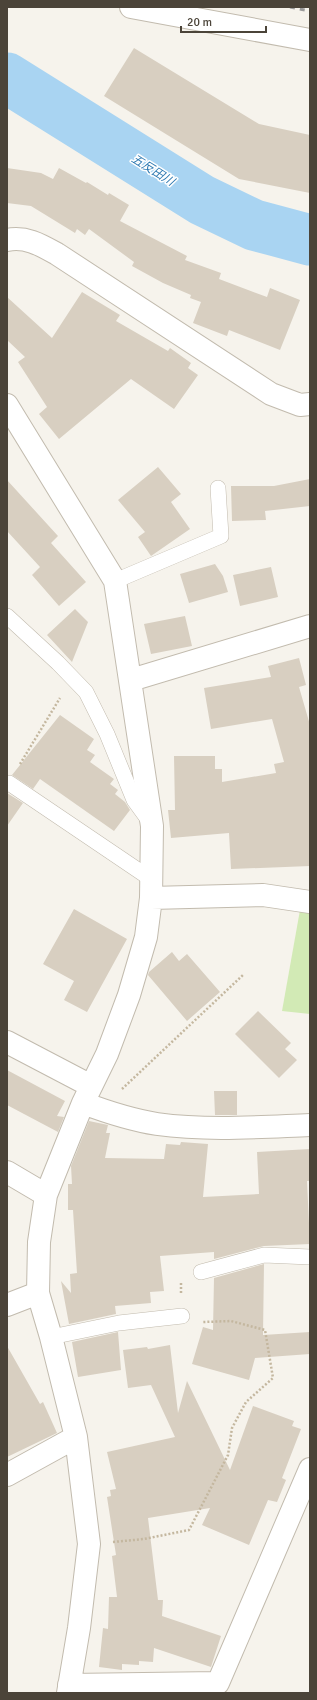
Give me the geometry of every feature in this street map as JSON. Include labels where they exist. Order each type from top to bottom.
[{"type":"street","points":[[131,7],[310,40]]},
{"type":"street","points":[[7,240],[15,238],[35,241],[271,394],[300,405],[310,404]]},
{"type":"street","points":[[7,405],[115,581],[152,826],[151,888],[146,937],[129,995],[91,1100],[46,1195],[39,1242],[38,1293],[51,1337],[76,1437],[89,1544],[80,1628],[69,1689],[218,1683],[310,1469]]},
{"type":"street","points":[[131,680],[310,626]]},
{"type":"street","points":[[151,888],[263,895],[310,902]]},
{"type":"street","points":[[7,1042],[91,1100],[156,1124],[215,1128],[310,1126]]},
{"type":"street","points":[[7,1172],[46,1195]]},
{"type":"street","points":[[7,1305],[38,1293]]},
{"type":"street","points":[[7,1475],[76,1437]]},
{"type":"lane","points":[[115,581],[221,536],[218,488]]},
{"type":"lane","points":[[7,616],[58,663],[86,692],[107,734],[134,800],[152,826]]},
{"type":"lane","points":[[9,782],[151,888]]},
{"type":"lane","points":[[201,1272],[264,1254],[310,1257]]},
{"type":"lane","points":[[51,1337],[119,1323],[182,1316]]},
{"type":"path","points":[[9,782],[72,679]]},
{"type":"path","points":[[91,1100],[243,975]]},
{"type":"path","points":[[89,1544],[144,1539],[189,1530],[228,1455],[232,1428],[246,1402],[273,1378],[265,1330],[231,1321],[183,1323],[180,1276],[201,1272]]},
{"type":"green space","points":[[300,910],[310,913],[310,1014],[282,1011]]},
{"type":"building","points":[[134,48],[259,124],[310,135],[310,193],[239,179],[104,96]]},
{"type":"building","points":[[7,168],[41,173],[53,179],[59,168],[86,183],[87,182],[108,195],[109,193],[129,205],[120,221],[187,256],[185,260],[221,273],[219,279],[267,297],[270,288],[300,300],[280,350],[229,330],[227,336],[193,323],[201,302],[190,298],[191,295],[163,283],[132,266],[134,262],[89,229],[85,235],[77,229],[75,233],[31,206],[7,203]]},
{"type":"building","points":[[82,292],[120,315],[116,321],[168,351],[170,348],[191,363],[188,368],[198,375],[174,409],[131,379],[59,439],[39,414],[47,407],[18,362],[25,357],[7,340],[7,297],[52,338]]},
{"type":"building","points":[[158,467],[181,494],[171,502],[190,529],[151,556],[138,537],[145,532],[118,500]]},
{"type":"building","points":[[310,479],[310,506],[265,511],[266,520],[232,521],[231,486],[274,486]]},
{"type":"building","points":[[7,480],[58,536],[51,543],[86,582],[59,606],[32,575],[40,567],[7,531]]},
{"type":"building","points":[[215,564],[223,576],[228,592],[189,603],[180,574]]},
{"type":"building","points":[[271,567],[278,597],[240,606],[233,575]]},
{"type":"building","points":[[75,609],[88,622],[72,662],[47,635]]},
{"type":"building","points":[[185,616],[192,646],[151,654],[144,624]]},
{"type":"building","points":[[299,658],[306,685],[299,687],[310,725],[310,866],[231,869],[229,833],[171,838],[168,810],[175,810],[174,756],[215,756],[215,769],[222,769],[222,782],[276,773],[274,764],[284,762],[272,719],[211,729],[204,688],[271,677],[268,666]]},
{"type":"building","points":[[60,715],[94,739],[87,750],[95,755],[90,762],[114,779],[110,784],[118,790],[115,794],[125,802],[130,810],[114,831],[40,779],[33,789],[12,775]]},
{"type":"building","points":[[7,793],[23,803],[7,826]]},
{"type":"building","points":[[74,909],[127,939],[87,1012],[64,1000],[74,981],[43,964]]},
{"type":"building","points":[[172,952],[179,961],[187,954],[220,992],[187,1021],[148,975],[149,972]]},
{"type":"building","points":[[258,1011],[291,1043],[285,1049],[297,1060],[279,1078],[235,1034]]},
{"type":"building","points":[[7,1070],[65,1101],[57,1116],[64,1117],[58,1132],[7,1105]]},
{"type":"building","points":[[214,1091],[237,1091],[237,1115],[215,1115]]},
{"type":"building","points":[[89,1121],[108,1125],[106,1133],[110,1133],[105,1158],[164,1159],[166,1144],[180,1145],[181,1142],[208,1144],[203,1197],[259,1194],[257,1152],[310,1149],[310,1181],[307,1181],[310,1244],[264,1246],[214,1259],[214,1252],[160,1256],[164,1291],[150,1292],[151,1303],[115,1306],[116,1314],[69,1324],[61,1281],[71,1293],[70,1274],[77,1273],[73,1210],[68,1210],[68,1184],[72,1184],[71,1166]]},
{"type":"building","points":[[264,1264],[263,1335],[310,1332],[310,1354],[255,1358],[249,1380],[192,1364],[203,1327],[213,1330],[214,1278]]},
{"type":"building","points":[[118,1332],[121,1370],[78,1377],[72,1342]]},
{"type":"building","points":[[170,1345],[178,1413],[187,1381],[230,1470],[253,1406],[294,1421],[292,1426],[301,1429],[282,1478],[286,1480],[277,1502],[268,1500],[249,1545],[202,1525],[210,1508],[148,1518],[158,1600],[163,1600],[162,1616],[221,1636],[211,1667],[154,1648],[153,1662],[139,1661],[139,1665],[122,1664],[122,1670],[99,1667],[103,1628],[108,1629],[109,1597],[117,1597],[112,1556],[116,1555],[107,1497],[111,1496],[110,1490],[116,1489],[107,1452],[175,1437],[151,1385],[128,1388],[123,1350],[147,1347],[148,1349]]},
{"type":"building","points":[[7,1346],[40,1404],[43,1402],[57,1433],[7,1457]]},
{"type":"waterway","name":"五反田川","points":[[7,78],[202,200],[254,225],[310,240]]},
{"type":"railway","points":[[290,7],[310,11]]}]
